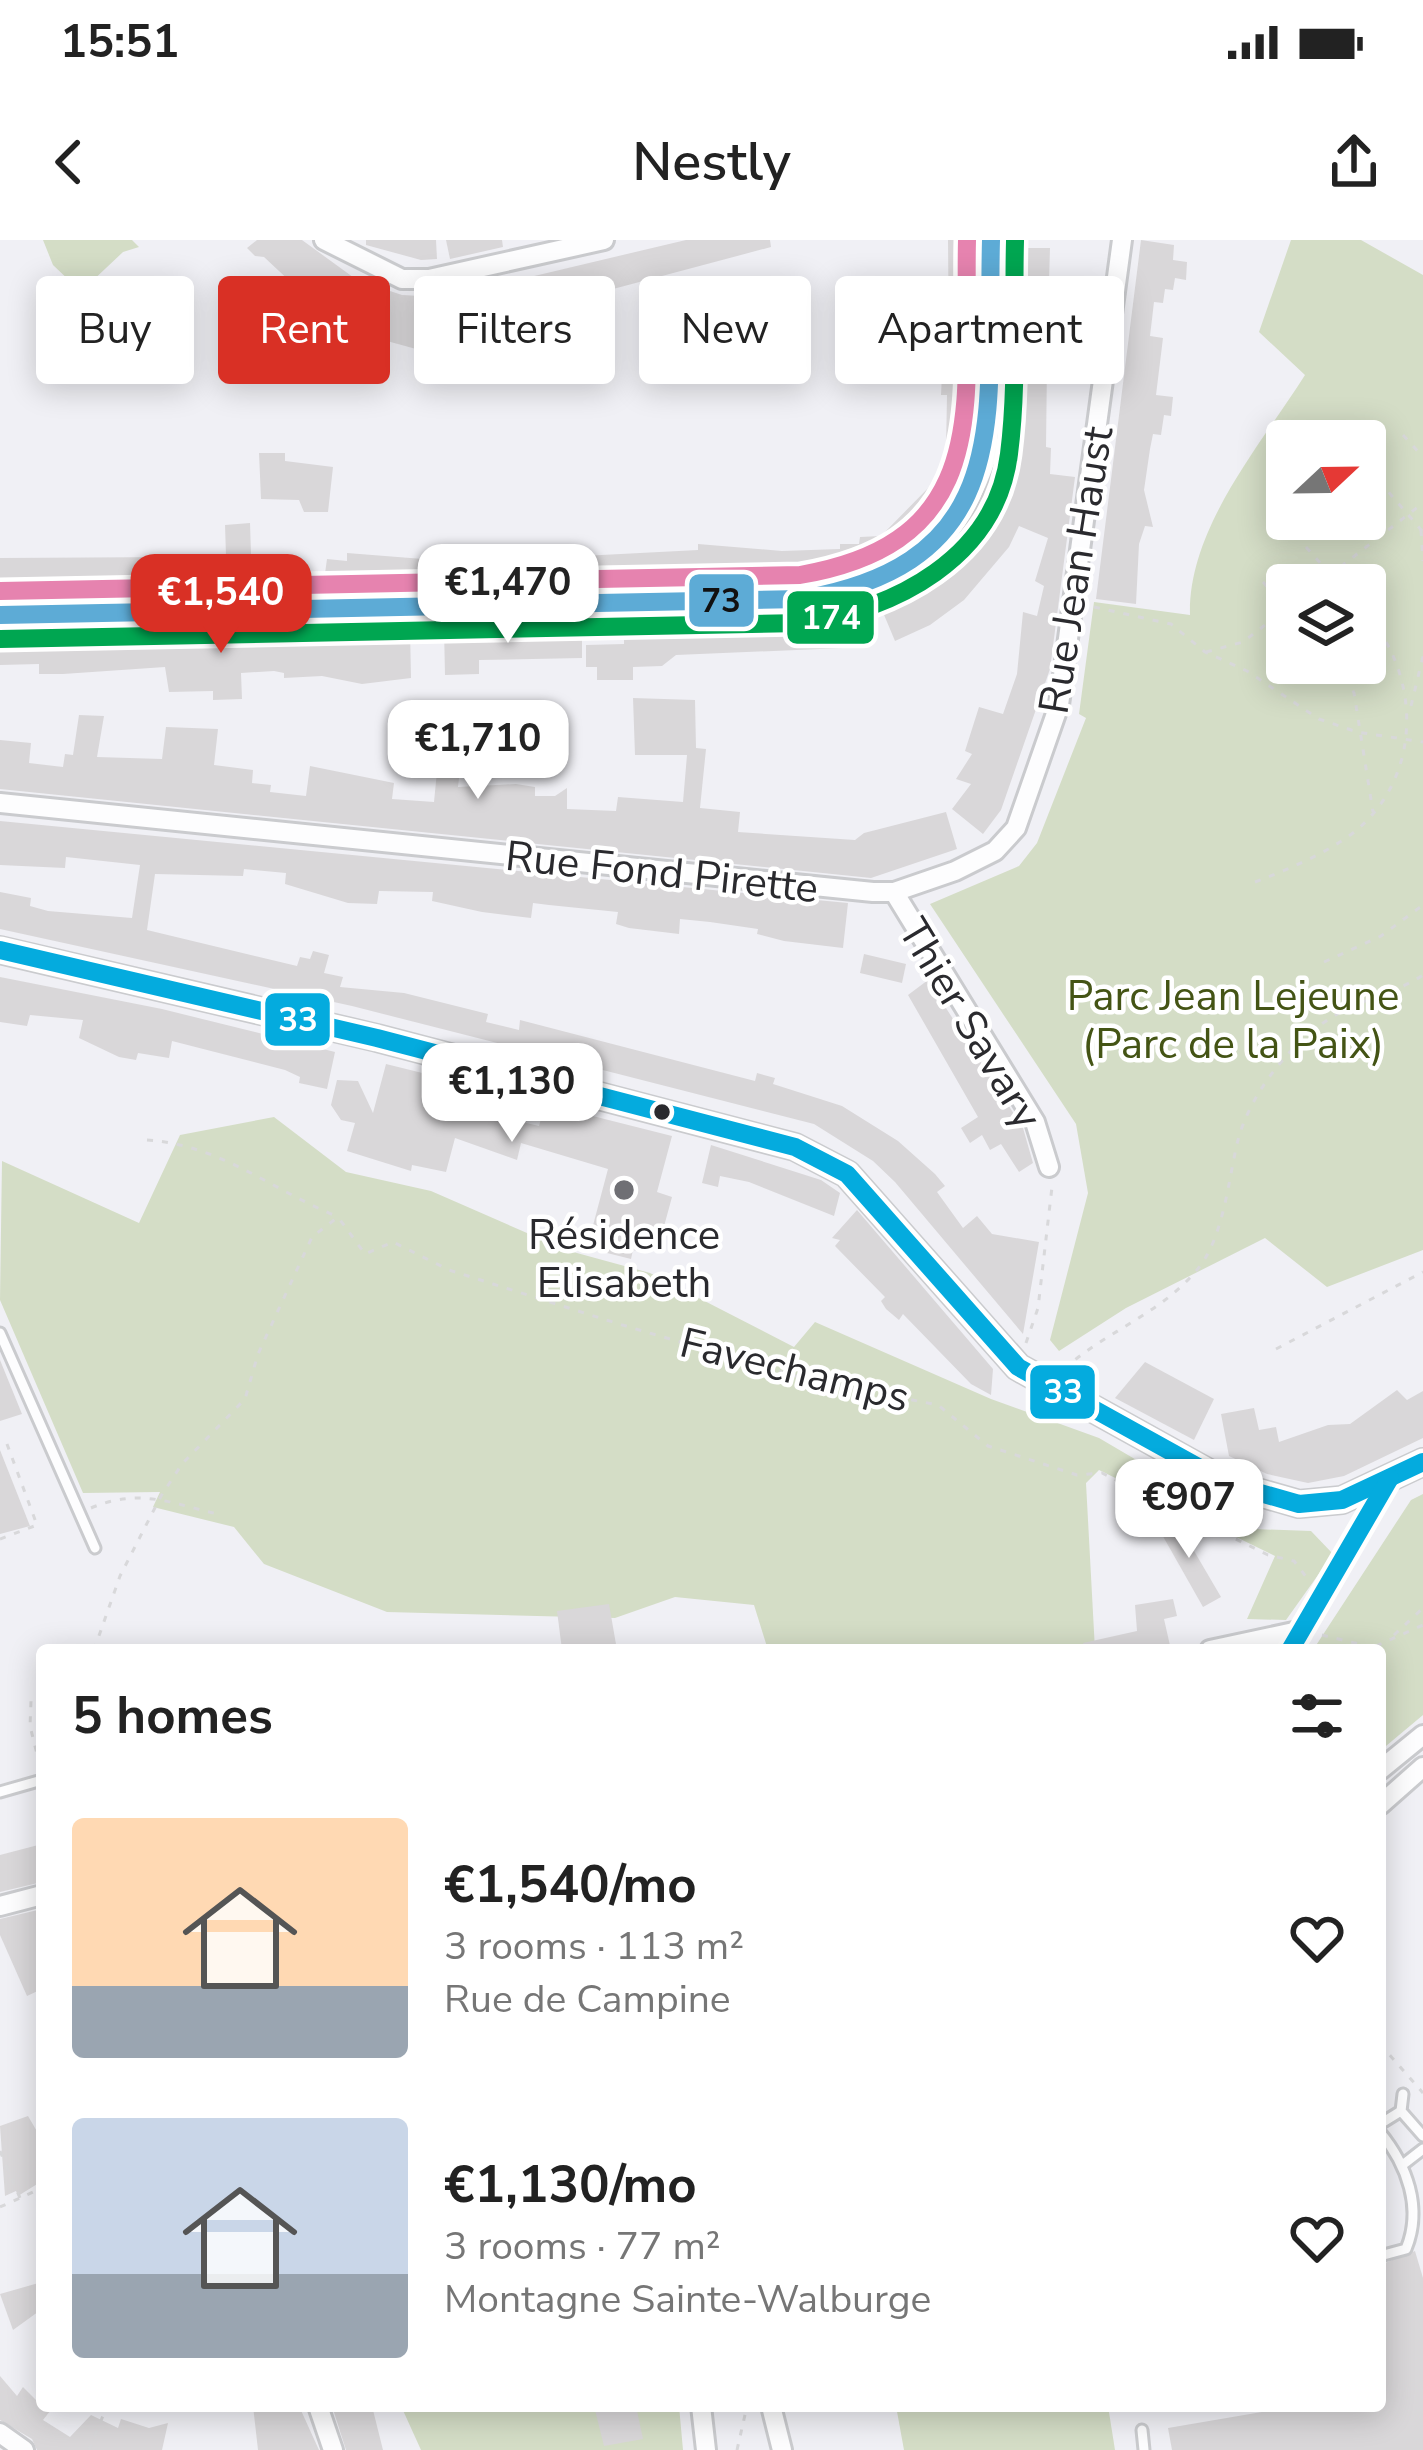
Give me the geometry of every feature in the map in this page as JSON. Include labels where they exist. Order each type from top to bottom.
[{"type":"street","points":[[324,240],[402,279],[452,277],[604,240]]},
{"type":"street","points":[[0,614],[802,599],[874,584],[923,555],[953,524],[975,485],[985,453],[991,240]]},
{"type":"street","name":"Rue Jean Haust","points":[[894,892],[981,859],[1016,828],[1059,705],[1122,240]]},
{"type":"street","name":"Rue Fond Pirette","points":[[0,803],[894,892]]},
{"type":"street","name":"Thier Savary","points":[[894,892],[1035,1122],[1049,1168]]},
{"type":"street","points":[[0,950],[377,1038],[795,1147],[848,1174],[1018,1367],[1229,1484],[1299,1504],[1342,1500],[1423,1462]]},
{"type":"street","points":[[1294,1644],[1390,1478]]},
{"type":"street","points":[[1238,1644],[1303,1630]]},
{"type":"street","points":[[1386,1765],[1423,1735]]},
{"type":"street","points":[[1386,1800],[1423,1767]]},
{"type":"street","points":[[0,1906],[36,1897]]},
{"type":"street","points":[[320,2412],[334,2450]]},
{"type":"street","points":[[702,2412],[706,2450]]},
{"type":"street","points":[[772,2412],[782,2450]]},
{"type":"street","points":[[0,2433],[24,2450]]},
{"type":"lane","points":[[0,1333],[95,1548]]},
{"type":"lane","points":[[0,1792],[36,1780]]},
{"type":"lane","points":[[1386,2123],[1401,2111],[1403,2094]]},
{"type":"lane","points":[[1401,2111],[1423,2136]]},
{"type":"lane","points":[[1386,2136],[1406,2163],[1417,2229],[1406,2249],[1386,2254]]},
{"type":"lane","points":[[1406,2163],[1423,2149]]},
{"type":"lane","points":[[1142,2430],[1144,2450]]},
{"type":"path","points":[[1403,435],[1423,457]]},
{"type":"path","points":[[1386,489],[1422,530],[1423,561]]},
{"type":"path","points":[[1344,564],[1423,503]]},
{"type":"path","points":[[1306,548],[1320,564]]},
{"type":"path","points":[[1263,582],[1266,585]]},
{"type":"path","points":[[1075,602],[1171,624],[1205,652],[1246,671],[1319,719],[1361,733],[1423,742]]},
{"type":"path","points":[[1205,652],[1244,642],[1266,625]]},
{"type":"path","points":[[1386,642],[1395,655],[1411,708]]},
{"type":"path","points":[[1255,883],[1304,862],[1373,814],[1409,740],[1423,656]]},
{"type":"path","points":[[1352,684],[1373,814]]},
{"type":"path","points":[[1324,962],[1381,937],[1423,905]]},
{"type":"path","points":[[1047,1386],[1096,1340],[1130,1325],[1199,1268],[1221,1214],[1240,1133],[1261,1089],[1294,1050],[1334,1015],[1423,975]]},
{"type":"path","name":"Favechamps","points":[[147,1139],[176,1142],[233,1160],[338,1217],[365,1254],[393,1242],[449,1270],[785,1373],[938,1405],[988,1446],[1077,1475],[1102,1473],[1268,1555],[1294,1561],[1310,1583]]},
{"type":"path","name":"Thier Savary","points":[[1018,1367],[1039,1308],[1052,1191],[1049,1168]]},
{"type":"path","points":[[96,1644],[120,1576],[161,1496],[182,1464],[244,1399],[258,1354],[312,1237],[338,1217]]},
{"type":"path","points":[[1276,1349],[1423,1273]]},
{"type":"path","points":[[0,1539],[37,1525],[4,1436]]},
{"type":"path","points":[[80,1513],[130,1495],[161,1496],[222,1515]]},
{"type":"path","points":[[1381,1644],[1423,1608]]},
{"type":"path","points":[[1393,1636],[1423,1625]]},
{"type":"path","points":[[1303,1630],[1355,1644]]},
{"type":"path","points":[[36,1696],[31,1701],[30,1726],[36,1752]]},
{"type":"path","points":[[1386,2051],[1423,2093]]},
{"type":"path","points":[[0,2151],[20,2198]]},
{"type":"path","points":[[0,2207],[36,2191]]},
{"type":"path","points":[[89,2450],[105,2412]]},
{"type":"path","points":[[737,2450],[746,2412]]},
{"type":"green space","points":[[43,240],[132,240],[139,247],[123,252],[98,276],[65,276],[53,265]]},
{"type":"green space","name":"Parc Jean Lejeune (Parc de la Paix)","points":[[1291,240],[1361,240],[1423,275],[1423,1250],[1327,1287],[1265,1238],[1126,1308],[1059,1351],[1050,1340],[1088,1193],[1076,1124],[930,904],[1019,866],[1037,843],[1086,718],[1079,714],[1094,602],[1190,615],[1201,551],[1230,489],[1266,432],[1266,540],[1386,540],[1386,420],[1274,420],[1305,375],[1259,332]]},
{"type":"green space","points":[[274,1117],[346,1172],[431,1191],[566,1250],[650,1273],[794,1347],[815,1322],[991,1399],[1099,1438],[1254,1529],[1311,1531],[1333,1554],[1286,1620],[1247,1619],[1275,1556],[1099,1470],[1086,1483],[1095,1644],[766,1644],[754,1605],[675,1597],[615,1618],[387,1612],[264,1564],[234,1527],[153,1507],[160,1492],[83,1493],[0,1300],[2,1161],[139,1223],[180,1135]]},
{"type":"green space","points":[[1423,1494],[1423,1715],[1386,1746],[1386,1644],[1317,1644],[1411,1500]]},
{"type":"green space","points":[[404,2412],[680,2412],[683,2450],[421,2450]]},
{"type":"green space","points":[[897,2412],[1109,2412],[1115,2450],[904,2450]]},
{"type":"building","points":[[257,240],[302,240],[352,276],[284,276],[247,248]]},
{"type":"building","points":[[366,240],[436,240],[437,259],[421,260],[366,245]]},
{"type":"building","points":[[446,240],[502,240],[503,247],[450,259]]},
{"type":"building","points":[[686,240],[770,240],[771,247],[662,276],[639,276],[639,282],[615,288],[615,276],[534,276]]},
{"type":"building","points":[[948,240],[974,240],[973,276],[948,276]]},
{"type":"building","points":[[1141,240],[1174,245],[1173,260],[1187,262],[1186,280],[1175,278],[1173,290],[1165,289],[1163,303],[1154,302],[1150,336],[1163,338],[1156,395],[1173,397],[1171,416],[1164,415],[1161,435],[1153,434],[1150,449],[1144,490],[1153,527],[1145,526],[1139,544],[1136,604],[1096,599]]},
{"type":"building","points":[[1021,248],[1050,248],[1049,276],[1021,276]]},
{"type":"building","points":[[390,291],[414,296],[414,348],[390,342]]},
{"type":"building","points":[[942,384],[971,384],[969,450],[943,506],[927,527],[887,558],[809,581],[323,588],[327,559],[347,561],[347,553],[423,559],[441,557],[442,547],[481,548],[481,556],[582,556],[698,550],[698,544],[782,551],[859,544],[860,537],[881,536],[937,479],[946,450],[947,395],[941,395]]},
{"type":"building","points":[[1019,384],[1047,384],[1050,474],[1075,477],[1050,669],[1001,810],[983,834],[952,809],[971,784],[956,779],[972,754],[965,751],[979,707],[1003,714],[1017,674],[1023,612],[1037,616],[1044,586],[1035,581],[1048,538],[1019,526],[1009,547],[964,600],[930,625],[895,641],[882,610],[929,587],[955,566],[982,533],[1007,487],[1018,438]]},
{"type":"building","points":[[259,453],[285,453],[285,461],[333,467],[328,512],[304,512],[299,500],[261,499]]},
{"type":"building","points":[[250,523],[251,555],[226,556],[225,525]]},
{"type":"building","points":[[175,557],[214,562],[214,590],[0,593],[0,558]]},
{"type":"building","points":[[865,615],[866,647],[676,655],[662,666],[633,667],[633,680],[597,680],[597,667],[586,667],[586,645],[624,644],[624,627],[810,623]]},
{"type":"building","points":[[582,627],[582,658],[479,660],[479,674],[445,675],[444,629]]},
{"type":"building","points":[[410,629],[411,678],[362,684],[322,676],[284,678],[284,673],[274,671],[241,673],[242,699],[213,700],[213,691],[169,692],[165,667],[39,674],[39,664],[0,665],[0,636]]},
{"type":"building","points":[[633,698],[695,700],[696,748],[706,749],[700,808],[740,812],[738,832],[855,840],[864,833],[946,812],[957,849],[871,878],[0,789],[0,740],[31,743],[29,763],[63,767],[65,754],[73,755],[79,715],[104,716],[97,757],[162,759],[166,727],[218,729],[214,765],[253,770],[252,783],[271,785],[270,792],[306,796],[310,766],[394,783],[392,799],[434,802],[441,731],[464,733],[458,787],[516,784],[535,787],[535,796],[555,796],[567,788],[567,809],[616,811],[618,797],[683,802],[687,755],[635,755]]},
{"type":"building","points":[[0,821],[848,903],[843,948],[784,941],[757,934],[758,929],[680,919],[679,934],[629,928],[616,924],[618,912],[533,903],[531,918],[482,912],[432,901],[433,892],[379,891],[377,904],[348,903],[285,884],[286,873],[244,869],[243,876],[155,874],[147,930],[297,966],[300,957],[310,959],[313,951],[329,955],[324,973],[343,977],[340,987],[404,993],[488,1014],[486,1022],[519,1030],[520,1020],[755,1081],[757,1073],[775,1078],[773,1084],[842,1106],[898,1141],[935,1174],[945,1186],[937,1192],[963,1228],[977,1216],[992,1234],[1039,1242],[1023,1334],[895,1182],[873,1161],[814,1124],[352,1006],[0,929],[0,892],[31,898],[30,906],[48,911],[132,918],[140,865],[66,857],[65,868],[0,865]]},
{"type":"building","points":[[864,954],[906,964],[902,983],[860,973]]},
{"type":"building","points":[[0,977],[162,1009],[335,1052],[327,1089],[299,1083],[300,1077],[285,1070],[172,1041],[169,1058],[138,1053],[136,1060],[119,1057],[79,1038],[83,1020],[30,1015],[27,1026],[0,1022]]},
{"type":"building","points":[[928,980],[1023,1128],[1033,1163],[1019,1172],[1001,1144],[990,1150],[982,1135],[970,1143],[961,1128],[978,1117],[908,995]]},
{"type":"building","points":[[386,1064],[487,1089],[481,1112],[539,1126],[545,1104],[672,1136],[657,1192],[672,1197],[663,1230],[651,1226],[644,1253],[633,1250],[631,1259],[587,1248],[608,1169],[521,1143],[517,1160],[455,1138],[446,1172],[412,1165],[411,1171],[347,1151],[355,1123],[341,1120],[331,1105],[337,1080],[358,1081],[373,1113]]},
{"type":"building","points":[[711,1145],[821,1180],[840,1193],[834,1216],[749,1182],[720,1176],[718,1187],[702,1183]]},
{"type":"building","points":[[857,1210],[993,1369],[991,1395],[971,1384],[903,1314],[899,1320],[886,1309],[881,1301],[885,1297],[835,1246],[840,1240],[832,1238]]},
{"type":"building","points":[[0,1360],[22,1414],[0,1421]]},
{"type":"building","points":[[1145,1362],[1214,1399],[1194,1440],[1115,1398]]},
{"type":"building","points":[[1397,1390],[1407,1400],[1423,1391],[1423,1438],[1344,1476],[1308,1483],[1267,1474],[1229,1456],[1221,1414],[1254,1408],[1259,1430],[1276,1427],[1279,1442],[1328,1425],[1350,1424]]},
{"type":"building","points":[[0,1450],[30,1526],[0,1534]]},
{"type":"building","points":[[1173,1515],[1221,1597],[1203,1607],[1156,1524]]},
{"type":"building","points":[[1173,1599],[1177,1616],[1164,1619],[1170,1644],[1083,1644],[1137,1631],[1135,1605]]},
{"type":"building","points":[[609,1604],[616,1644],[561,1644],[557,1611]]},
{"type":"building","points":[[36,1846],[36,1883],[0,1892],[0,1855]]},
{"type":"building","points":[[36,1910],[36,1992],[27,1996],[0,1935],[0,1919]]},
{"type":"building","points":[[28,2116],[36,2130],[36,2185],[18,2196],[16,2191],[5,2196],[0,2126]]},
{"type":"building","points":[[1415,2251],[1423,2278],[1423,2450],[1172,2450],[1168,2428],[1262,2412],[1386,2412],[1386,2263]]},
{"type":"building","points":[[36,2284],[36,2313],[13,2330],[0,2294]]},
{"type":"building","points":[[0,2376],[17,2396],[23,2387],[36,2400],[36,2412],[49,2412],[43,2420],[70,2437],[91,2415],[118,2428],[121,2419],[149,2428],[168,2423],[162,2450],[37,2450],[32,2439],[0,2420]]},
{"type":"building","points":[[254,2412],[302,2412],[319,2450],[258,2450]]},
{"type":"building","points":[[334,2412],[374,2412],[383,2450],[346,2450]]},
{"type":"building","points":[[596,2412],[637,2412],[643,2439],[604,2446]]},
{"type":"transit line","points":[[0,591],[800,575],[864,557],[909,531],[939,496],[957,454],[965,406],[967,240]]},
{"type":"transit line","name":"73","points":[[0,615],[802,599],[872,580],[922,551],[956,515],[976,471],[990,364],[991,240]]},
{"type":"transit line","name":"174","points":[[0,639],[802,623],[871,606],[935,573],[962,550],[1000,491],[1009,454],[1013,401],[1015,241]]},
{"type":"transit line","name":"33","points":[[0,950],[377,1038],[795,1147],[847,1174],[1018,1367],[1229,1484],[1299,1504],[1342,1500],[1423,1462]]},
{"type":"transit line","name":"33","points":[[1293,1644],[1390,1478]]},
{"type":"place","name":"Résidence Elisabeth","points":[[624,1190]]}]
